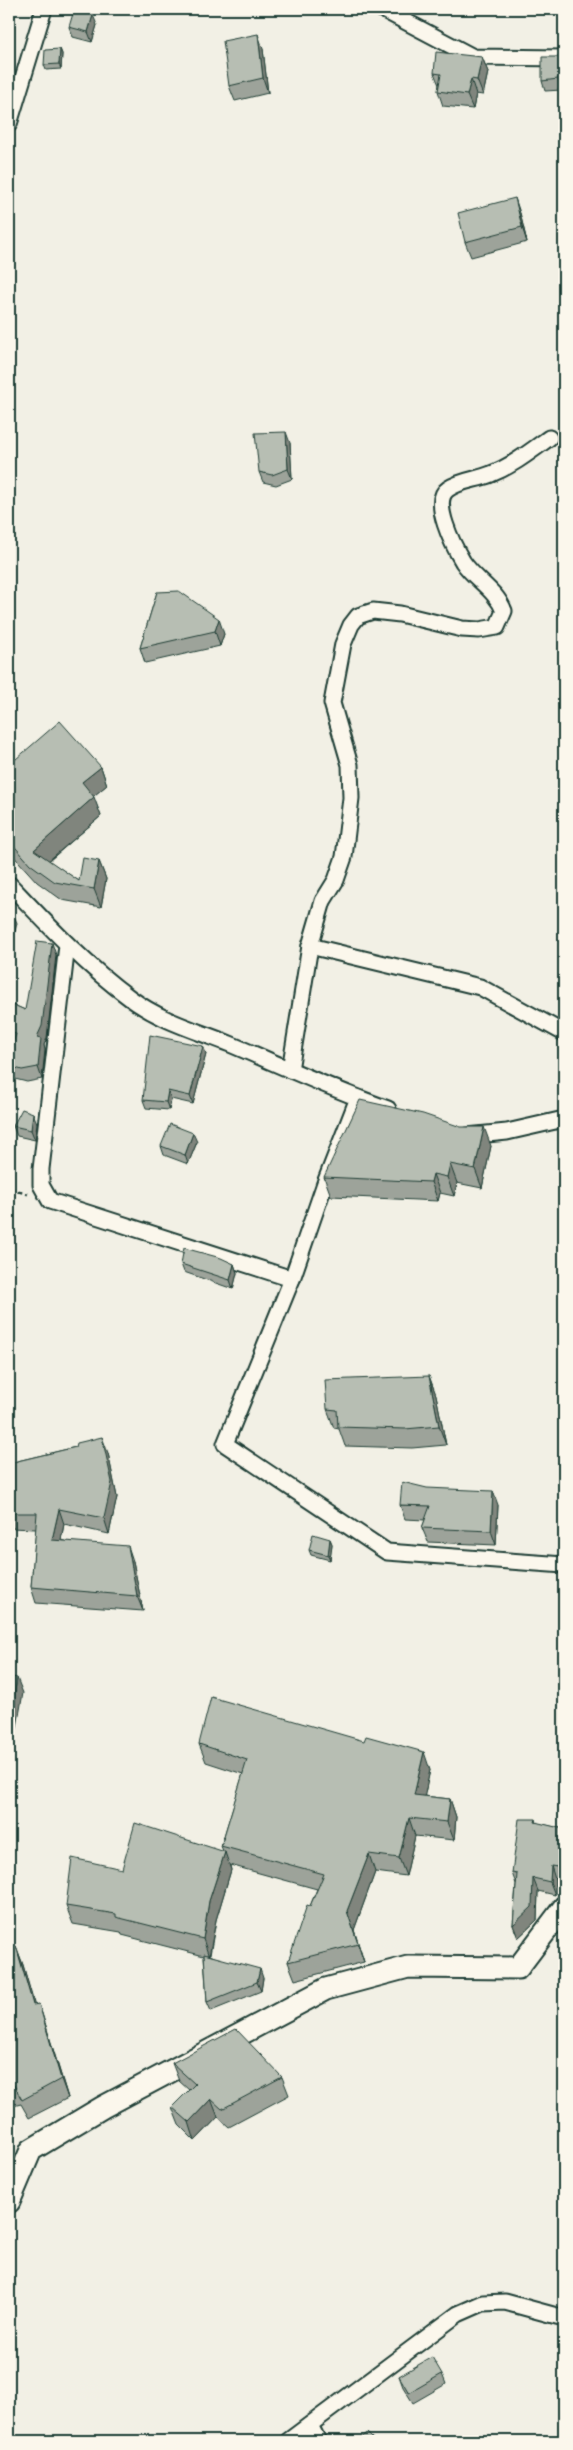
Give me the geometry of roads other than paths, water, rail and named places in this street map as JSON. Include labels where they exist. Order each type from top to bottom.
[{"type":"street","points":[[9,124],[44,9]]},
{"type":"street","points":[[382,9],[473,57],[564,58]]},
{"type":"street","points":[[290,1070],[310,946],[323,901],[336,880],[344,856],[351,798],[350,765],[332,703],[343,644],[358,616],[374,611],[400,614],[462,629],[479,630],[497,627],[504,611],[501,602],[465,565],[454,548],[444,519],[441,498],[446,490],[456,484],[492,474],[523,457],[549,438]]},
{"type":"street","points":[[9,884],[67,945],[130,998],[156,1015],[186,1029],[225,1042],[358,1098],[405,1115]]},
{"type":"street","points":[[67,945],[43,1135],[41,1185],[44,1193],[50,1201],[292,1279]]},
{"type":"street","points":[[310,946],[480,987],[564,1033]]},
{"type":"street","points":[[358,1098],[325,1183],[292,1279],[225,1444],[388,1552],[564,1565]]},
{"type":"street","points":[[452,1131],[470,1137],[507,1132],[564,1119]]},
{"type":"street","points":[[9,2202],[31,2150],[103,2107],[326,1989],[408,1967],[518,1968],[564,1907]]},
{"type":"street","points":[[288,2441],[458,2314],[483,2303],[505,2302],[564,2318]]},
{"type":"street","points":[[310,2425],[318,2441]]}]
